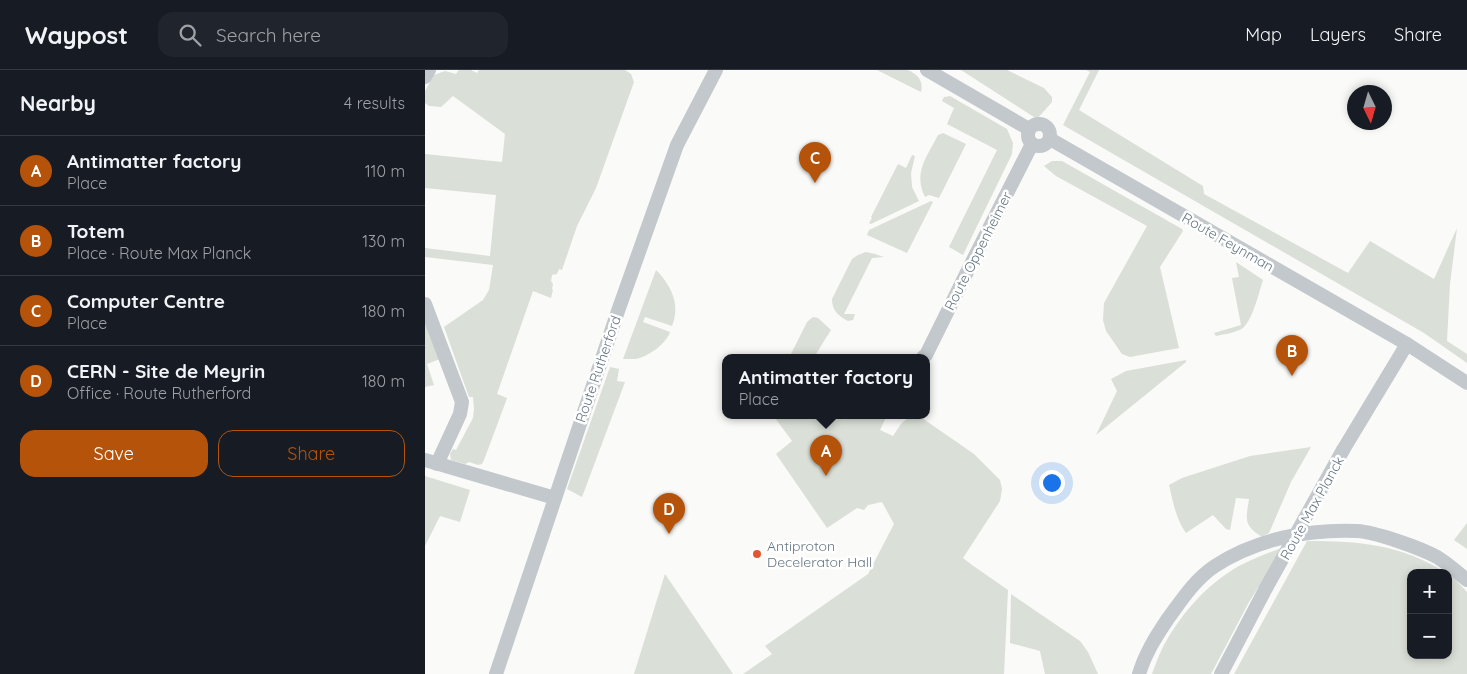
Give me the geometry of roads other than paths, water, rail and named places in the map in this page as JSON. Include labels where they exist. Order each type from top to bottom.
[{"type":"street","points":[[425,77],[429,70]]},
{"type":"street","name":"Route Rutherford","points":[[495,674],[618,311],[677,145],[716,70]]},
{"type":"street","points":[[927,70],[1029,129]]},
{"type":"street","points":[[1043,124],[1047,126],[1050,130],[1050,140],[1043,146],[1032,144],[1028,139],[1029,129],[1033,125],[1043,124]]},
{"type":"street","name":"Route Feynman","points":[[1050,140],[1407,344],[1467,383]]},
{"type":"street","name":"Route Oppenheimer","points":[[926,354],[1032,144]]},
{"type":"street","points":[[425,304],[462,402],[460,414],[431,462],[555,498]]},
{"type":"street","name":"Route Max Planck","points":[[1221,674],[1343,450],[1407,344]]},
{"type":"street","points":[[1139,674],[1144,658],[1155,639],[1194,584],[1214,567],[1238,554],[1282,538],[1305,533],[1359,531],[1413,547],[1437,557],[1467,580]]},
{"type":"place","name":"Computer Centre","points":[[815,183]]},
{"type":"place","name":"Totem","points":[[1292,376]]},
{"type":"place","name":"Antimatter factory","points":[[826,476]]},
{"type":"place","name":"CERN - Site de Meyrin","points":[[669,534]]},
{"type":"place","name":"Antiproton Decelerator Hall","points":[[757,554]]}]
